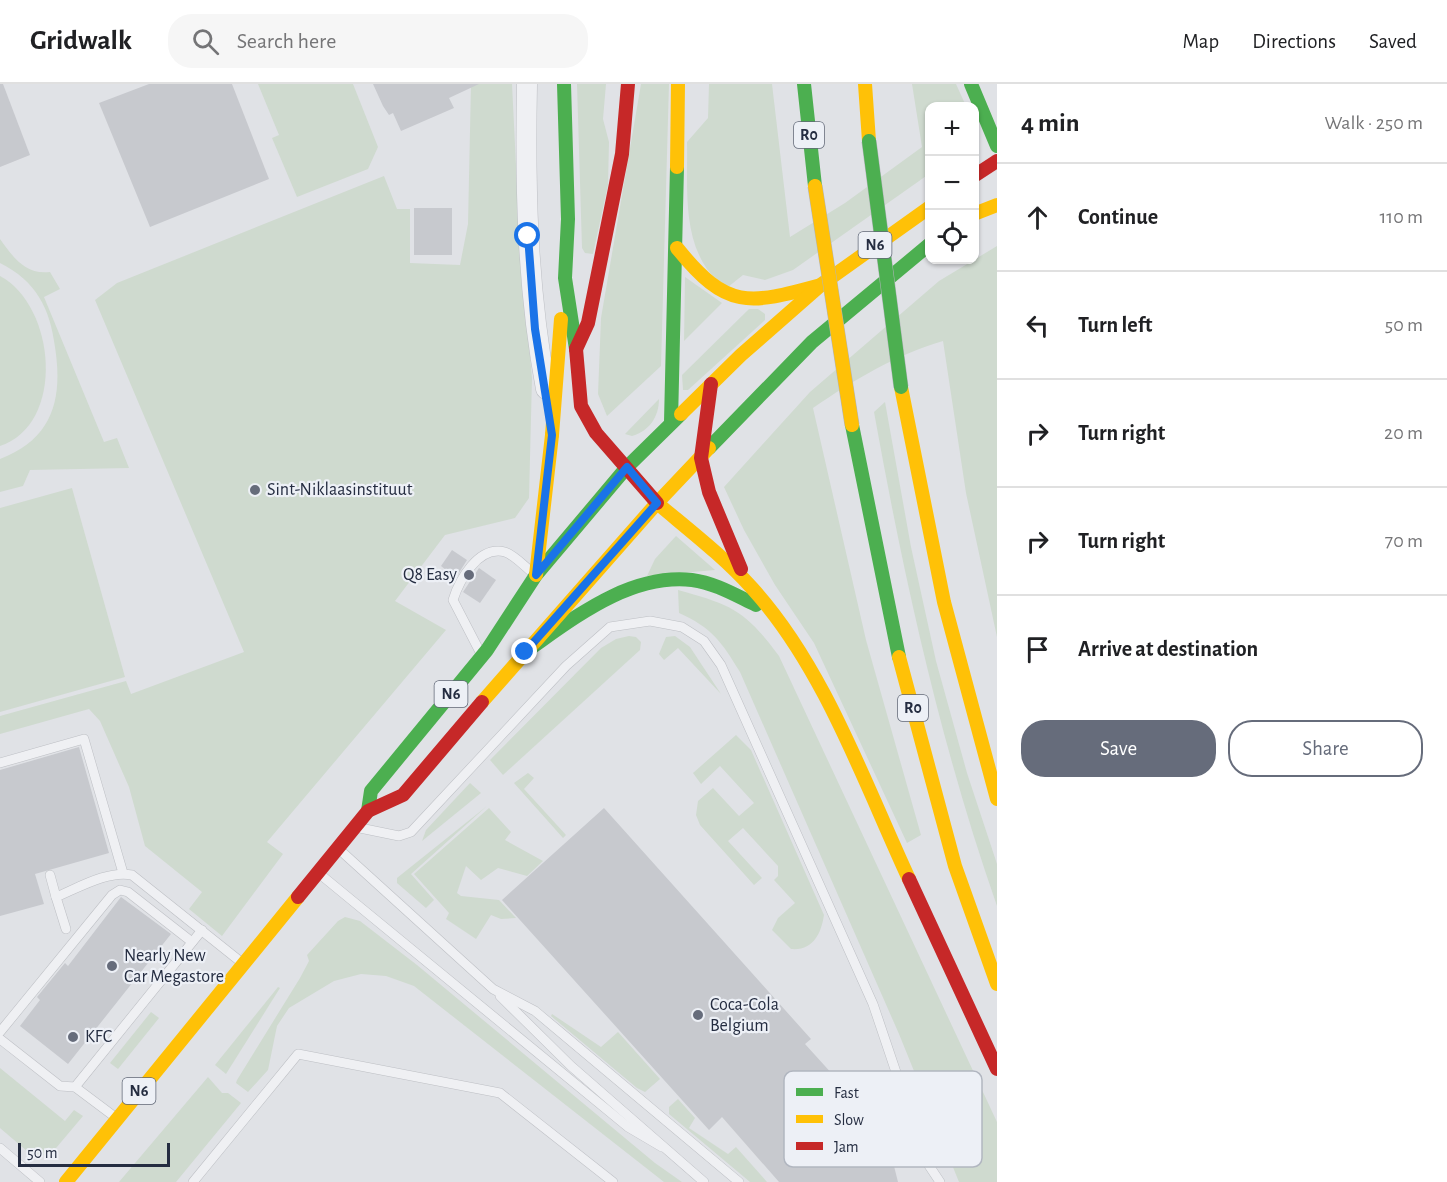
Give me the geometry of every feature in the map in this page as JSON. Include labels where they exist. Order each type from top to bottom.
[{"type":"main road","points":[[536,575],[552,435],[565,278],[568,219],[564,84]]},
{"type":"main road","points":[[576,349],[588,323],[622,154],[628,84]]},
{"type":"main road","points":[[670,445],[677,248],[678,84]]},
{"type":"main road","name":"R0","points":[[804,84],[815,186],[852,425],[895,644],[955,866],[997,984]]},
{"type":"main road","points":[[866,84],[869,141],[901,387],[944,602],[997,799]]},
{"type":"main road","points":[[971,84],[997,146]]},
{"type":"main road","points":[[979,174],[997,161]]},
{"type":"main road","points":[[979,212],[997,205]]},
{"type":"main road","name":"N6","points":[[368,810],[370,791],[482,657],[536,575],[627,467],[670,422],[822,284],[926,210]]},
{"type":"main road","points":[[677,248],[707,283],[721,292],[747,302],[775,298],[822,284]]},
{"type":"main road","name":"N6","points":[[66,1182],[368,810],[403,795],[525,652],[657,503],[812,342],[925,248]]},
{"type":"main road","points":[[565,278],[576,349],[581,406],[596,433],[657,503],[722,558],[753,589],[807,662],[843,733],[997,1069]]},
{"type":"main road","points":[[711,384],[701,458],[709,492],[734,557],[753,589]]},
{"type":"main road","points":[[669,491],[670,468]]},
{"type":"main road","points":[[525,652],[598,602],[627,589],[662,581],[697,579],[731,589],[776,618]]},
{"type":"street","points":[[527,84],[528,236],[535,329],[552,435]]},
{"type":"lane","points":[[482,657],[453,600],[457,588],[474,562],[492,552],[505,552],[536,575]]},
{"type":"lane","points":[[354,827],[399,836],[411,832],[566,666],[610,627],[650,621],[682,627],[704,641],[720,665],[796,827],[873,1004],[896,1071]]},
{"type":"lane","points":[[0,763],[84,739],[123,873]]},
{"type":"lane","points":[[337,848],[493,989],[571,1066],[704,1182]]},
{"type":"lane","points":[[317,871],[628,1127],[662,1147]]},
{"type":"lane","points":[[56,897],[123,873],[132,875],[243,963]]},
{"type":"lane","points":[[50,875],[66,929]]},
{"type":"lane","points":[[0,1032],[112,895],[120,890],[128,892],[192,942]]},
{"type":"lane","points":[[75,1087],[202,930]]},
{"type":"lane","points":[[493,989],[535,1011],[739,1182]]},
{"type":"lane","points":[[0,1039],[60,1086],[75,1087],[117,1119]]},
{"type":"lane","points":[[193,1182],[298,1054],[500,1093],[613,1182]]},
{"type":"lane","points":[[0,1148],[40,1182]]},
{"type":"lane","points":[[930,1167],[940,1182]]},
{"type":"shaded area","points":[[258,84],[353,84],[378,147],[368,169],[297,197],[272,138],[279,135]]},
{"type":"shaded area","points":[[471,84],[512,84],[520,247],[532,378],[529,498],[515,518],[445,535],[395,601],[446,630],[267,842],[283,854],[222,936],[189,909],[202,892],[145,846],[129,787],[100,721],[89,709],[0,734],[0,716],[126,681],[131,694],[244,652],[95,300],[117,283],[384,176],[397,209],[410,209],[410,263],[460,265],[468,224]]},
{"type":"shaded area","points":[[577,84],[606,84],[603,119],[609,142],[608,185],[593,254],[585,253],[582,248]]},
{"type":"shaded area","points":[[641,84],[669,84],[661,366],[607,416],[598,394],[601,318]]},
{"type":"shaded area","points":[[709,84],[772,84],[790,237],[845,203],[922,147],[912,84],[956,84],[964,102],[925,102],[925,177],[793,270],[765,280],[743,275],[728,287],[709,272],[693,240],[690,224],[687,142],[708,118]]},
{"type":"shaded area","points":[[0,239],[15,258],[27,268],[33,271],[50,272],[60,289],[44,297],[104,442],[117,438],[129,468],[30,470],[23,486],[0,492],[0,459],[18,451],[32,440],[43,428],[50,415],[55,400],[57,366],[53,333],[45,308],[32,287],[23,278],[0,263]]},
{"type":"shaded area","points":[[997,246],[997,637],[966,493],[943,341],[908,353],[875,369],[813,408],[866,640],[921,835],[907,843],[814,643],[775,585],[744,530],[724,487],[810,392],[939,281],[967,264],[979,264],[979,257]]},
{"type":"shaded area","points":[[0,276],[19,291],[33,312],[42,337],[46,364],[44,390],[36,414],[21,434],[0,446]]},
{"type":"shaded area","points":[[685,277],[722,303],[684,341]]},
{"type":"shaded area","points":[[749,309],[758,309],[765,314],[765,320],[688,390],[683,390],[682,375]]},
{"type":"shaded area","points":[[659,399],[657,412],[648,427],[632,436],[625,434]]},
{"type":"shaded area","points":[[885,402],[911,547],[936,661],[967,773],[997,864],[997,906],[958,785],[911,600],[874,412]]},
{"type":"shaded area","points":[[72,488],[125,677],[0,712],[0,508]]},
{"type":"shaded area","points":[[676,536],[715,570],[647,576],[655,559]]},
{"type":"shaded area","points":[[678,590],[725,605],[756,628],[779,656],[973,1071],[914,1071],[740,672],[715,636],[700,624],[679,613]]},
{"type":"shaded area","points":[[675,636],[690,647],[721,694],[678,648],[664,660],[659,654],[666,637]]},
{"type":"shaded area","points":[[636,637],[641,642],[640,650],[503,775],[490,760],[601,648],[616,639]]},
{"type":"shaded area","points":[[736,735],[751,750],[824,915],[821,929],[815,940],[799,949],[791,949],[772,930],[778,918],[795,903],[774,880],[778,876],[778,866],[743,828],[728,841],[762,878],[754,885],[700,825],[696,815],[698,801],[713,788],[739,816],[754,803],[720,766],[701,784],[693,773]]},
{"type":"shaded area","points":[[528,773],[534,778],[524,789],[566,835],[563,838],[514,783]]},
{"type":"shaded area","points":[[470,783],[481,793],[422,841],[426,830]]},
{"type":"shaded area","points":[[487,806],[411,874],[434,900],[426,908],[397,883],[397,878]]},
{"type":"shaded area","points":[[489,808],[511,832],[505,840],[543,861],[527,876],[498,868],[481,880],[466,866],[457,893],[461,896],[499,900],[516,918],[501,919],[491,915],[476,939],[446,919],[449,913],[414,874]]},
{"type":"shaded area","points":[[345,917],[360,921],[417,965],[655,1163],[682,1182],[664,1182],[414,986],[386,976],[361,974],[334,981],[289,1008],[277,1026],[268,1070],[248,1092],[236,1083],[300,978],[309,961],[307,955],[338,921]]},
{"type":"shaded area","points":[[278,987],[280,988],[226,1074],[215,1065]]},
{"type":"shaded area","points":[[151,1012],[159,1018],[118,1069],[110,1063]]},
{"type":"shaded area","points":[[552,1014],[601,1047],[618,1032],[660,1079],[645,1092],[637,1088],[551,1016]]},
{"type":"shaded area","points":[[0,1068],[65,1121],[74,1110],[83,1116],[51,1154],[34,1157],[0,1128]]},
{"type":"shaded area","points":[[208,1077],[222,1093],[228,1093],[241,1103],[176,1182],[119,1182]]},
{"type":"shaded area","points":[[982,1090],[997,1122],[997,1182],[959,1182],[953,1167],[982,1167]]},
{"type":"shaded area","points":[[678,1099],[695,1118],[689,1128],[728,1154],[736,1147],[767,1182],[750,1182],[669,1114],[669,1107]]},
{"type":"building","points":[[0,84],[3,84],[30,155],[0,167]]},
{"type":"building","points":[[149,84],[232,84],[269,179],[150,227],[99,103]]},
{"type":"building","points":[[373,84],[479,84],[449,98],[454,108],[401,131],[393,113],[389,115],[383,106]]},
{"type":"building","points":[[414,208],[452,208],[452,255],[414,255]]},
{"type":"building","points":[[452,550],[467,560],[452,584],[442,577],[446,570],[441,566]]},
{"type":"building","points":[[479,568],[496,580],[480,603],[463,592]]},
{"type":"building","points":[[79,747],[109,853],[35,874],[44,904],[0,916],[0,770]]},
{"type":"building","name":"Coca-Cola Belgium","points":[[604,808],[811,1039],[805,1044],[830,1071],[784,1071],[784,1167],[894,1167],[898,1182],[779,1182],[722,1117],[709,1130],[502,900]]},
{"type":"building","points":[[121,897],[171,934],[68,1064],[20,1026],[40,1000],[37,997],[65,963],[68,966]]},
{"type":"traffic: fast","points":[[564,84],[568,219],[565,278],[576,349]]},
{"type":"traffic: fast","points":[[804,84],[815,186]]},
{"type":"traffic: fast","points":[[971,84],[997,146]]},
{"type":"traffic: fast","points":[[869,141],[901,387]]},
{"type":"traffic: fast","points":[[671,422],[677,167]]},
{"type":"traffic: fast","points":[[709,448],[812,342],[925,248]]},
{"type":"traffic: fast","points":[[368,811],[371,791],[487,650],[536,575],[627,467],[681,414]]},
{"type":"traffic: fast","points":[[852,425],[899,657]]},
{"type":"traffic: fast","points":[[525,652],[603,601],[646,584],[669,580],[692,580],[725,590],[756,605]]},
{"type":"traffic: slow","points":[[677,167],[678,84]]},
{"type":"traffic: slow","points":[[865,84],[869,141]]},
{"type":"traffic: slow","points":[[815,186],[852,425]]},
{"type":"traffic: slow","points":[[979,212],[997,205]]},
{"type":"traffic: slow","points":[[681,414],[741,355],[822,284],[926,210]]},
{"type":"traffic: slow","points":[[677,248],[710,283],[725,292],[740,297],[775,296],[821,285]]},
{"type":"traffic: slow","points":[[552,435],[561,319]]},
{"type":"traffic: slow","points":[[901,387],[944,602],[997,799]]},
{"type":"traffic: slow","points":[[536,575],[552,435]]},
{"type":"traffic: slow","points":[[482,702],[657,503],[709,448]]},
{"type":"traffic: slow","points":[[657,503],[741,576],[778,619],[801,653],[841,727],[909,879]]},
{"type":"traffic: slow","points":[[899,657],[955,866],[997,984]]},
{"type":"traffic: slow","points":[[66,1182],[298,897]]},
{"type":"traffic: jam","points":[[576,349],[588,323],[622,154],[628,84]]},
{"type":"traffic: jam","points":[[979,173],[997,161]]},
{"type":"traffic: jam","points":[[576,349],[581,406],[596,433],[657,503]]},
{"type":"traffic: jam","points":[[711,384],[701,458],[709,492],[741,569]]},
{"type":"traffic: jam","points":[[298,897],[368,811],[403,795],[482,702]]},
{"type":"traffic: jam","points":[[909,879],[997,1069]]},
{"type":"place","name":"Sint-Niklaasinstituut","points":[[255,490]]},
{"type":"place","name":"Q8 Easy","points":[[469,575]]},
{"type":"place","name":"Nearly New Car Megastore","points":[[112,966]]},
{"type":"place","name":"Coca-Cola Belgium","points":[[698,1015]]},
{"type":"place","name":"KFC","points":[[73,1037]]},
{"type":"route","points":[[525,652],[657,503],[627,467],[536,575],[552,435],[535,329],[528,236]]}]
